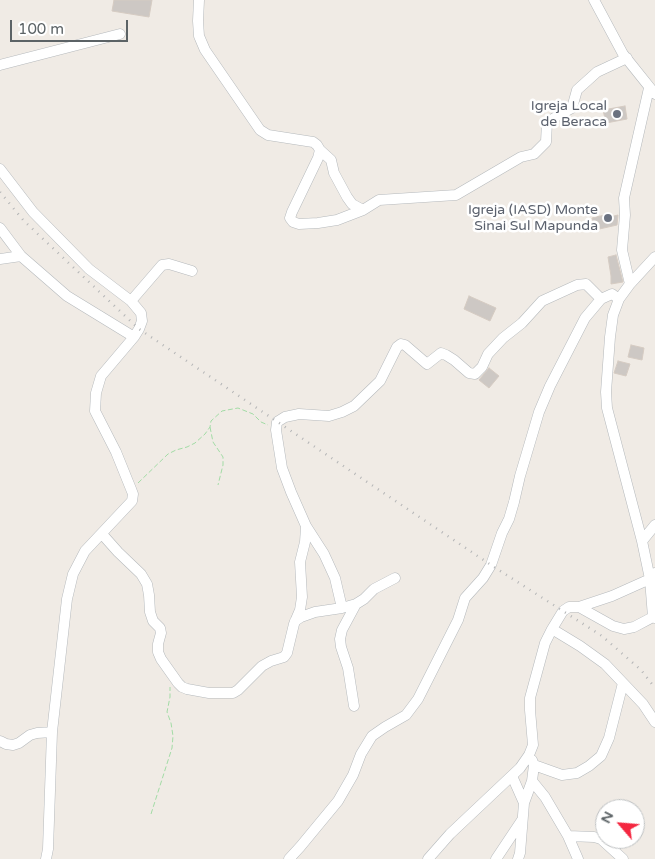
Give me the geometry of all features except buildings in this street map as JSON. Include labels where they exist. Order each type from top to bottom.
[{"type":"street","points":[[199,0],[199,36],[204,50],[260,130],[268,135],[313,142],[317,145],[331,160],[334,173],[346,197],[352,204],[364,210]]},
{"type":"street","points":[[594,0],[626,58],[652,91],[624,198],[625,215],[622,250],[630,284]]},
{"type":"street","points":[[0,65],[120,34]]},
{"type":"street","points":[[320,150],[292,212],[290,218],[293,222],[299,224],[337,220],[364,210],[379,200],[456,195],[521,157],[534,154],[546,142],[547,122],[572,108],[577,90],[597,72],[626,58]]},
{"type":"street","points":[[0,169],[33,212],[89,269],[131,301],[141,313],[142,321],[134,337],[101,376],[96,393],[95,411],[132,489],[132,501],[85,552],[73,574],[69,590],[52,732],[48,849],[46,859]]},
{"type":"street","points":[[0,228],[21,256],[66,296],[134,337]]},
{"type":"street","points":[[0,259],[21,256]]},
{"type":"street","points":[[579,607],[613,626],[624,629],[634,627],[654,617],[652,576],[607,408],[606,392],[610,337],[613,316],[619,299],[630,284],[655,258]]},
{"type":"street","points":[[131,301],[162,265],[169,264],[192,271]]},
{"type":"street","points":[[342,608],[334,578],[324,554],[306,526],[282,468],[276,430],[277,422],[284,417],[299,414],[329,416],[354,406],[380,381],[397,347],[401,344],[405,345],[427,364],[441,353],[454,360],[469,373],[475,374],[482,367],[488,354],[503,338],[522,323],[542,301],[577,285],[586,284],[601,299]]},
{"type":"street","points":[[289,859],[338,801],[372,736],[406,714],[418,699],[458,620],[465,598],[491,566],[502,533],[509,519],[539,412],[546,395],[585,318],[601,299],[612,294],[619,299]]},
{"type":"street","points":[[642,541],[655,525]]},
{"type":"street","points":[[102,534],[141,574],[147,584],[150,612],[153,621],[160,628],[161,633],[158,652],[182,687],[209,693],[233,694],[262,666],[288,654],[302,597],[300,562],[305,542],[306,526]]},
{"type":"street","points":[[518,859],[524,803],[532,781],[533,745],[530,698],[545,643],[563,611],[569,607],[579,607],[612,596],[652,576]]},
{"type":"street","points":[[295,621],[315,612],[356,604],[374,589],[395,578]]},
{"type":"street","points":[[354,706],[348,668],[340,639],[342,630],[356,604]]},
{"type":"street","points":[[552,630],[580,646],[605,664],[643,704],[655,722]]},
{"type":"street","points":[[532,760],[562,775],[583,770],[601,756],[609,738],[623,684]]},
{"type":"street","points":[[0,741],[13,745],[30,735],[52,732]]},
{"type":"street","points":[[428,859],[450,834],[520,768],[532,760]]},
{"type":"street","points":[[512,776],[524,803]]},
{"type":"street","points":[[532,781],[568,836],[578,859]]},
{"type":"street","points":[[496,859],[523,819]]},
{"type":"street","points":[[568,836],[601,839],[623,859]]},
{"type":"path","points":[[132,489],[168,454],[195,443],[205,434],[211,421],[222,411],[238,408],[253,414],[260,422],[276,430]]},
{"type":"path","points":[[210,426],[213,442],[223,457],[218,485]]},
{"type":"path","points":[[151,814],[172,748],[173,736],[167,712],[173,674]]},
{"type":"railway","points":[[0,192],[24,221],[139,329],[491,565],[602,636],[641,670],[655,688]]},
{"type":"place","name":"Igreja Local de Beraca","points":[[617,114]]},
{"type":"place","name":"Igreja (IASD) Monte Sinai Sul Mapunda","points":[[608,218]]}]
